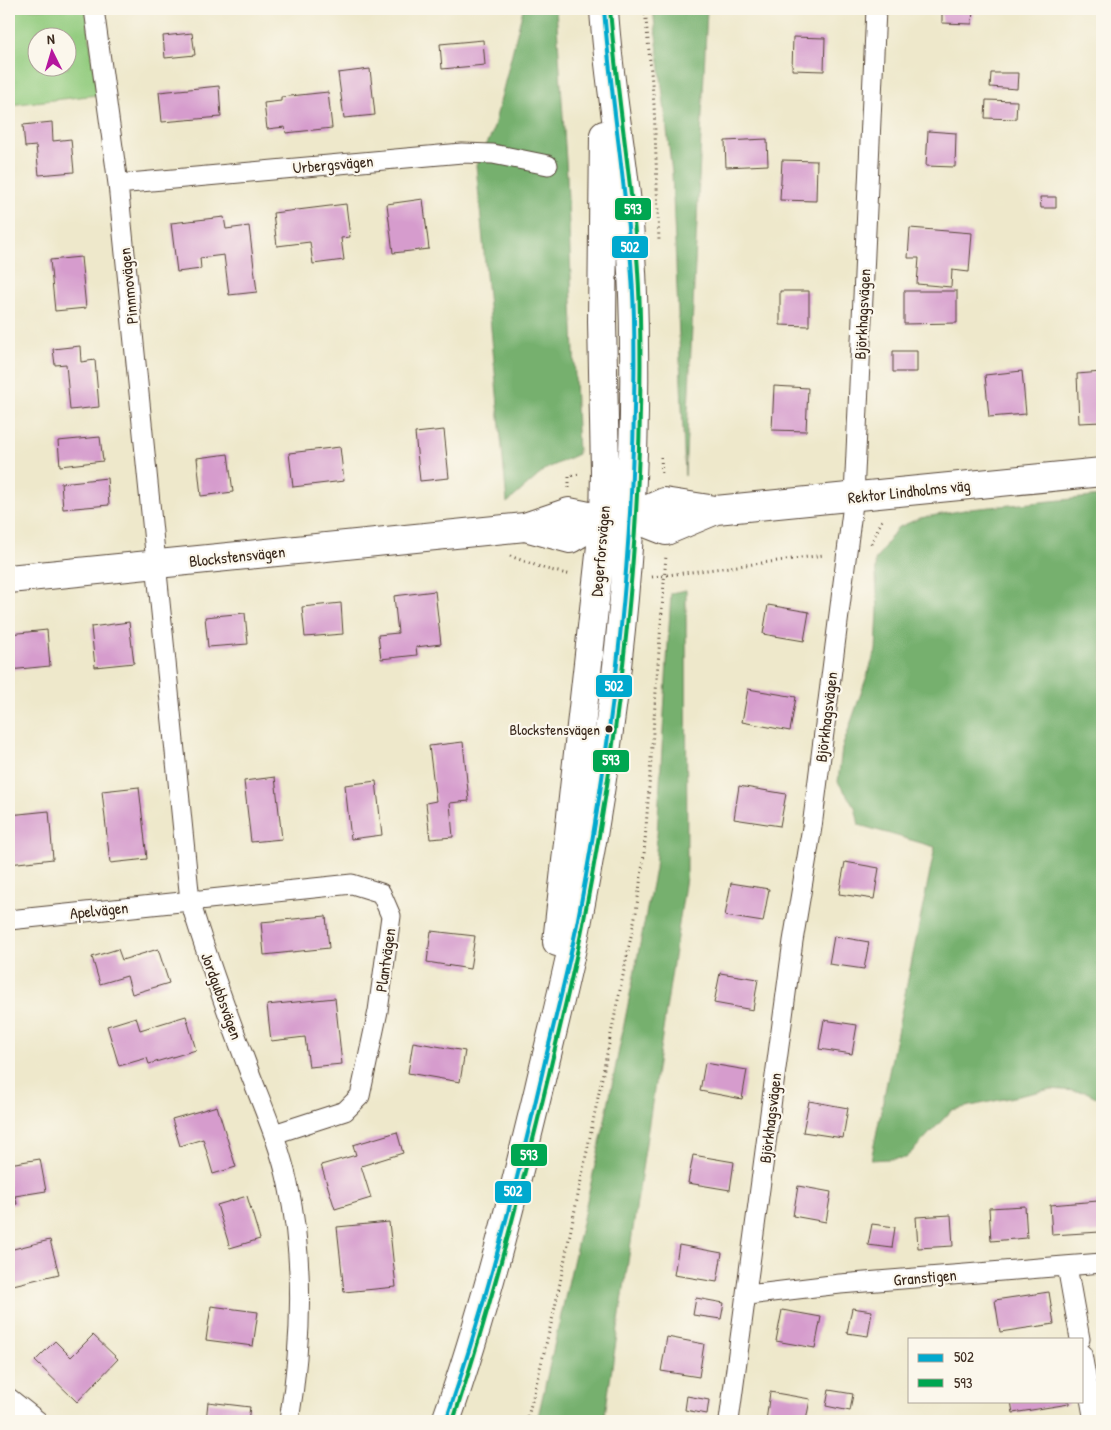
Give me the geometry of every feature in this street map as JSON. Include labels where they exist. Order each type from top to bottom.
[{"type":"main road","name":"Degerforsvägen","points":[[446,1421],[486,1293],[544,1065],[577,921],[603,774],[620,644],[617,518],[606,471],[602,311],[605,21]]},
{"type":"main road","name":"Rektor Lindholms väg","points":[[617,518],[664,502],[716,510],[1102,472]]},
{"type":"main road","name":"Blockstensvägen","points":[[9,579],[526,527],[569,512],[617,518]]},
{"type":"street","name":"Pinnmovägen","points":[[94,9],[118,184],[158,564]]},
{"type":"street","name":"Björkhagsvägen","points":[[729,1421],[748,1295],[793,941],[812,827],[854,496],[876,9]]},
{"type":"street","name":"Urbergsvägen","points":[[118,184],[462,153],[493,154],[548,165]]},
{"type":"street","name":"Jordgubbsvägen","points":[[158,564],[190,901],[210,964],[274,1134],[288,1184],[297,1249],[301,1304],[297,1370],[289,1421]]},
{"type":"street","name":"Plantvägen","points":[[190,901],[352,884],[381,893],[392,916],[378,1010],[360,1096],[345,1111],[274,1134]]},
{"type":"street","name":"Apelvägen","points":[[9,920],[190,901]]},
{"type":"street","name":"Granstigen","points":[[748,1295],[840,1284],[1102,1263]]},
{"type":"street","points":[[1067,1266],[1080,1338]]},
{"type":"street","points":[[1084,1365],[1094,1421]]},
{"type":"street","points":[[9,1398],[38,1421]]},
{"type":"path","points":[[666,577],[847,551],[870,545]]},
{"type":"path","points":[[528,1421],[554,1312],[636,912],[644,855],[666,577],[666,548]]},
{"type":"green space","points":[[9,9],[86,9],[97,95],[9,105]]},
{"type":"green space","points":[[523,9],[556,9],[567,176],[578,454],[546,469],[507,503],[476,165],[492,134]]},
{"type":"green space","points":[[653,9],[707,9],[685,476],[672,173]]},
{"type":"green space","points":[[1102,496],[1102,577],[1094,586],[1102,605],[1102,1100],[1086,1092],[1051,1089],[952,1110],[906,1158],[871,1160],[935,847],[859,825],[855,807],[838,782],[842,748],[876,650],[878,609],[875,561],[897,528],[920,518],[970,509]]},
{"type":"green space","points":[[686,590],[687,871],[604,1421],[537,1421],[603,1130],[655,869],[671,593]]},
{"type":"building","points":[[942,9],[973,9],[972,24],[942,23]]},
{"type":"building","points":[[192,33],[195,55],[165,58],[163,36]]},
{"type":"building","points":[[793,37],[825,38],[824,71],[792,70]]},
{"type":"building","points":[[483,40],[485,65],[442,69],[440,44]]},
{"type":"building","points":[[370,69],[375,115],[344,118],[338,73]]},
{"type":"building","points":[[991,73],[1018,73],[1017,89],[990,87]]},
{"type":"building","points":[[219,86],[221,117],[162,122],[159,92]]},
{"type":"building","points":[[328,92],[332,128],[286,133],[285,127],[267,129],[264,103],[281,101],[281,97]]},
{"type":"building","points":[[986,100],[1017,101],[1016,119],[985,118]]},
{"type":"building","points":[[52,122],[53,141],[71,139],[74,172],[39,175],[36,146],[25,147],[23,125]]},
{"type":"building","points":[[928,131],[956,133],[955,167],[926,166]]},
{"type":"building","points":[[767,139],[768,165],[726,167],[725,141]]},
{"type":"building","points":[[782,160],[817,161],[816,201],[780,200]]},
{"type":"building","points":[[1040,197],[1056,197],[1056,208],[1041,208]]},
{"type":"building","points":[[423,199],[429,249],[393,253],[387,204]]},
{"type":"building","points":[[346,204],[350,237],[341,238],[344,260],[313,264],[310,242],[277,246],[273,213]]},
{"type":"building","points":[[224,217],[226,229],[249,226],[257,292],[229,295],[224,255],[200,258],[201,269],[177,272],[171,223]]},
{"type":"building","points":[[910,228],[972,233],[969,272],[952,270],[951,287],[917,284],[919,258],[908,258]]},
{"type":"building","points":[[81,257],[86,308],[55,311],[50,260]]},
{"type":"building","points":[[780,291],[809,291],[809,326],[780,325]]},
{"type":"building","points":[[904,291],[957,291],[957,323],[904,324]]},
{"type":"building","points":[[80,346],[81,362],[95,360],[99,407],[70,410],[66,364],[55,365],[53,349]]},
{"type":"building","points":[[893,351],[917,351],[917,372],[893,372]]},
{"type":"building","points":[[1022,371],[1026,414],[989,417],[985,375]]},
{"type":"building","points":[[1102,372],[1102,422],[1079,423],[1077,374]]},
{"type":"building","points":[[774,386],[808,388],[806,431],[772,430]]},
{"type":"building","points":[[444,430],[449,478],[420,481],[415,433]]},
{"type":"building","points":[[100,437],[103,461],[60,466],[58,441]]},
{"type":"building","points":[[340,447],[344,481],[293,487],[289,453]]},
{"type":"building","points":[[228,454],[233,492],[201,496],[197,458]]},
{"type":"building","points":[[107,478],[109,505],[63,509],[61,483]]},
{"type":"building","points":[[435,591],[441,644],[416,647],[417,655],[381,659],[378,635],[398,633],[394,596]]},
{"type":"building","points":[[341,603],[343,634],[305,637],[302,607]]},
{"type":"building","points":[[768,605],[809,612],[804,641],[763,634]]},
{"type":"building","points":[[245,613],[248,644],[208,647],[205,617]]},
{"type":"building","points":[[129,622],[134,663],[95,667],[91,627]]},
{"type":"building","points":[[47,630],[50,666],[9,670],[9,634]]},
{"type":"building","points":[[748,689],[796,697],[790,731],[742,722]]},
{"type":"building","points":[[463,742],[469,801],[450,803],[453,837],[430,839],[426,803],[436,801],[429,746]]},
{"type":"building","points":[[275,777],[282,839],[251,842],[244,781]]},
{"type":"building","points":[[376,781],[382,835],[351,839],[345,785]]},
{"type":"building","points":[[739,786],[786,794],[780,826],[734,819]]},
{"type":"building","points":[[139,787],[147,859],[110,863],[102,791]]},
{"type":"building","points":[[49,811],[53,859],[9,864],[9,815]]},
{"type":"building","points":[[845,862],[879,868],[874,899],[839,894]]},
{"type":"building","points":[[731,883],[769,889],[763,922],[725,916]]},
{"type":"building","points":[[326,916],[329,948],[264,955],[261,922]]},
{"type":"building","points":[[431,931],[475,936],[470,969],[427,962]]},
{"type":"building","points":[[834,936],[869,942],[864,969],[829,964]]},
{"type":"building","points":[[118,949],[122,960],[158,949],[169,983],[132,994],[127,976],[100,984],[92,957]]},
{"type":"building","points":[[720,973],[758,979],[753,1010],[714,1003]]},
{"type":"building","points":[[335,998],[342,1064],[309,1067],[305,1037],[271,1041],[267,1005]]},
{"type":"building","points":[[186,1016],[196,1050],[149,1064],[147,1058],[119,1066],[107,1026],[136,1017],[140,1030]]},
{"type":"building","points":[[824,1020],[857,1025],[852,1054],[819,1049]]},
{"type":"building","points":[[413,1042],[465,1051],[460,1082],[408,1073]]},
{"type":"building","points":[[705,1063],[747,1070],[742,1099],[700,1091]]},
{"type":"building","points":[[809,1101],[848,1108],[843,1138],[803,1132]]},
{"type":"building","points":[[217,1106],[236,1167],[213,1174],[203,1139],[180,1146],[172,1119]]},
{"type":"building","points":[[397,1132],[403,1153],[361,1166],[371,1198],[335,1209],[321,1165],[356,1155],[353,1145]]},
{"type":"building","points":[[693,1155],[734,1162],[730,1190],[688,1183]]},
{"type":"building","points":[[40,1159],[46,1191],[15,1196],[17,1204],[9,1205],[9,1164]]},
{"type":"building","points":[[798,1186],[831,1192],[826,1222],[793,1216]]},
{"type":"building","points":[[247,1196],[260,1239],[230,1248],[217,1205]]},
{"type":"building","points":[[1098,1201],[1100,1232],[1052,1235],[1050,1205]]},
{"type":"building","points":[[1025,1206],[1027,1238],[991,1241],[989,1208]]},
{"type":"building","points":[[951,1215],[953,1246],[918,1248],[916,1217]]},
{"type":"building","points":[[389,1222],[396,1287],[344,1292],[337,1227]]},
{"type":"building","points":[[872,1224],[895,1227],[892,1248],[868,1245]]},
{"type":"building","points":[[50,1240],[59,1274],[9,1286],[9,1250]]},
{"type":"building","points":[[679,1245],[722,1253],[717,1282],[674,1275]]},
{"type":"building","points":[[1049,1292],[1054,1324],[1000,1332],[995,1300]]},
{"type":"building","points":[[696,1298],[724,1303],[721,1319],[693,1315]]},
{"type":"building","points":[[211,1306],[258,1312],[253,1346],[206,1340]]},
{"type":"building","points":[[852,1308],[872,1311],[868,1336],[847,1333]]},
{"type":"building","points":[[782,1310],[821,1317],[815,1348],[776,1341]]},
{"type":"building","points":[[93,1335],[118,1359],[77,1402],[35,1361],[55,1341],[71,1357]]},
{"type":"building","points":[[667,1337],[704,1344],[699,1377],[661,1371]]},
{"type":"building","points":[[829,1390],[853,1394],[850,1411],[826,1406]]},
{"type":"building","points":[[770,1392],[810,1399],[806,1421],[766,1421]]},
{"type":"building","points":[[687,1396],[709,1400],[707,1414],[685,1410]]},
{"type":"building","points":[[208,1402],[250,1407],[248,1421],[206,1421]]},
{"type":"building","points":[[1011,1402],[1069,1402],[1069,1404],[1013,1413]]},
{"type":"transit line","name":"502","points":[[446,1421],[474,1335],[498,1249],[570,958],[603,770],[622,620],[632,468],[634,317],[629,240],[604,9]]},
{"type":"transit line","name":"593","points":[[453,1421],[505,1249],[572,977],[584,919],[609,770],[628,620],[638,468],[640,317],[636,239],[610,9]]},
{"type":"place","name":"Blockstensvägen","points":[[609,729]]}]
